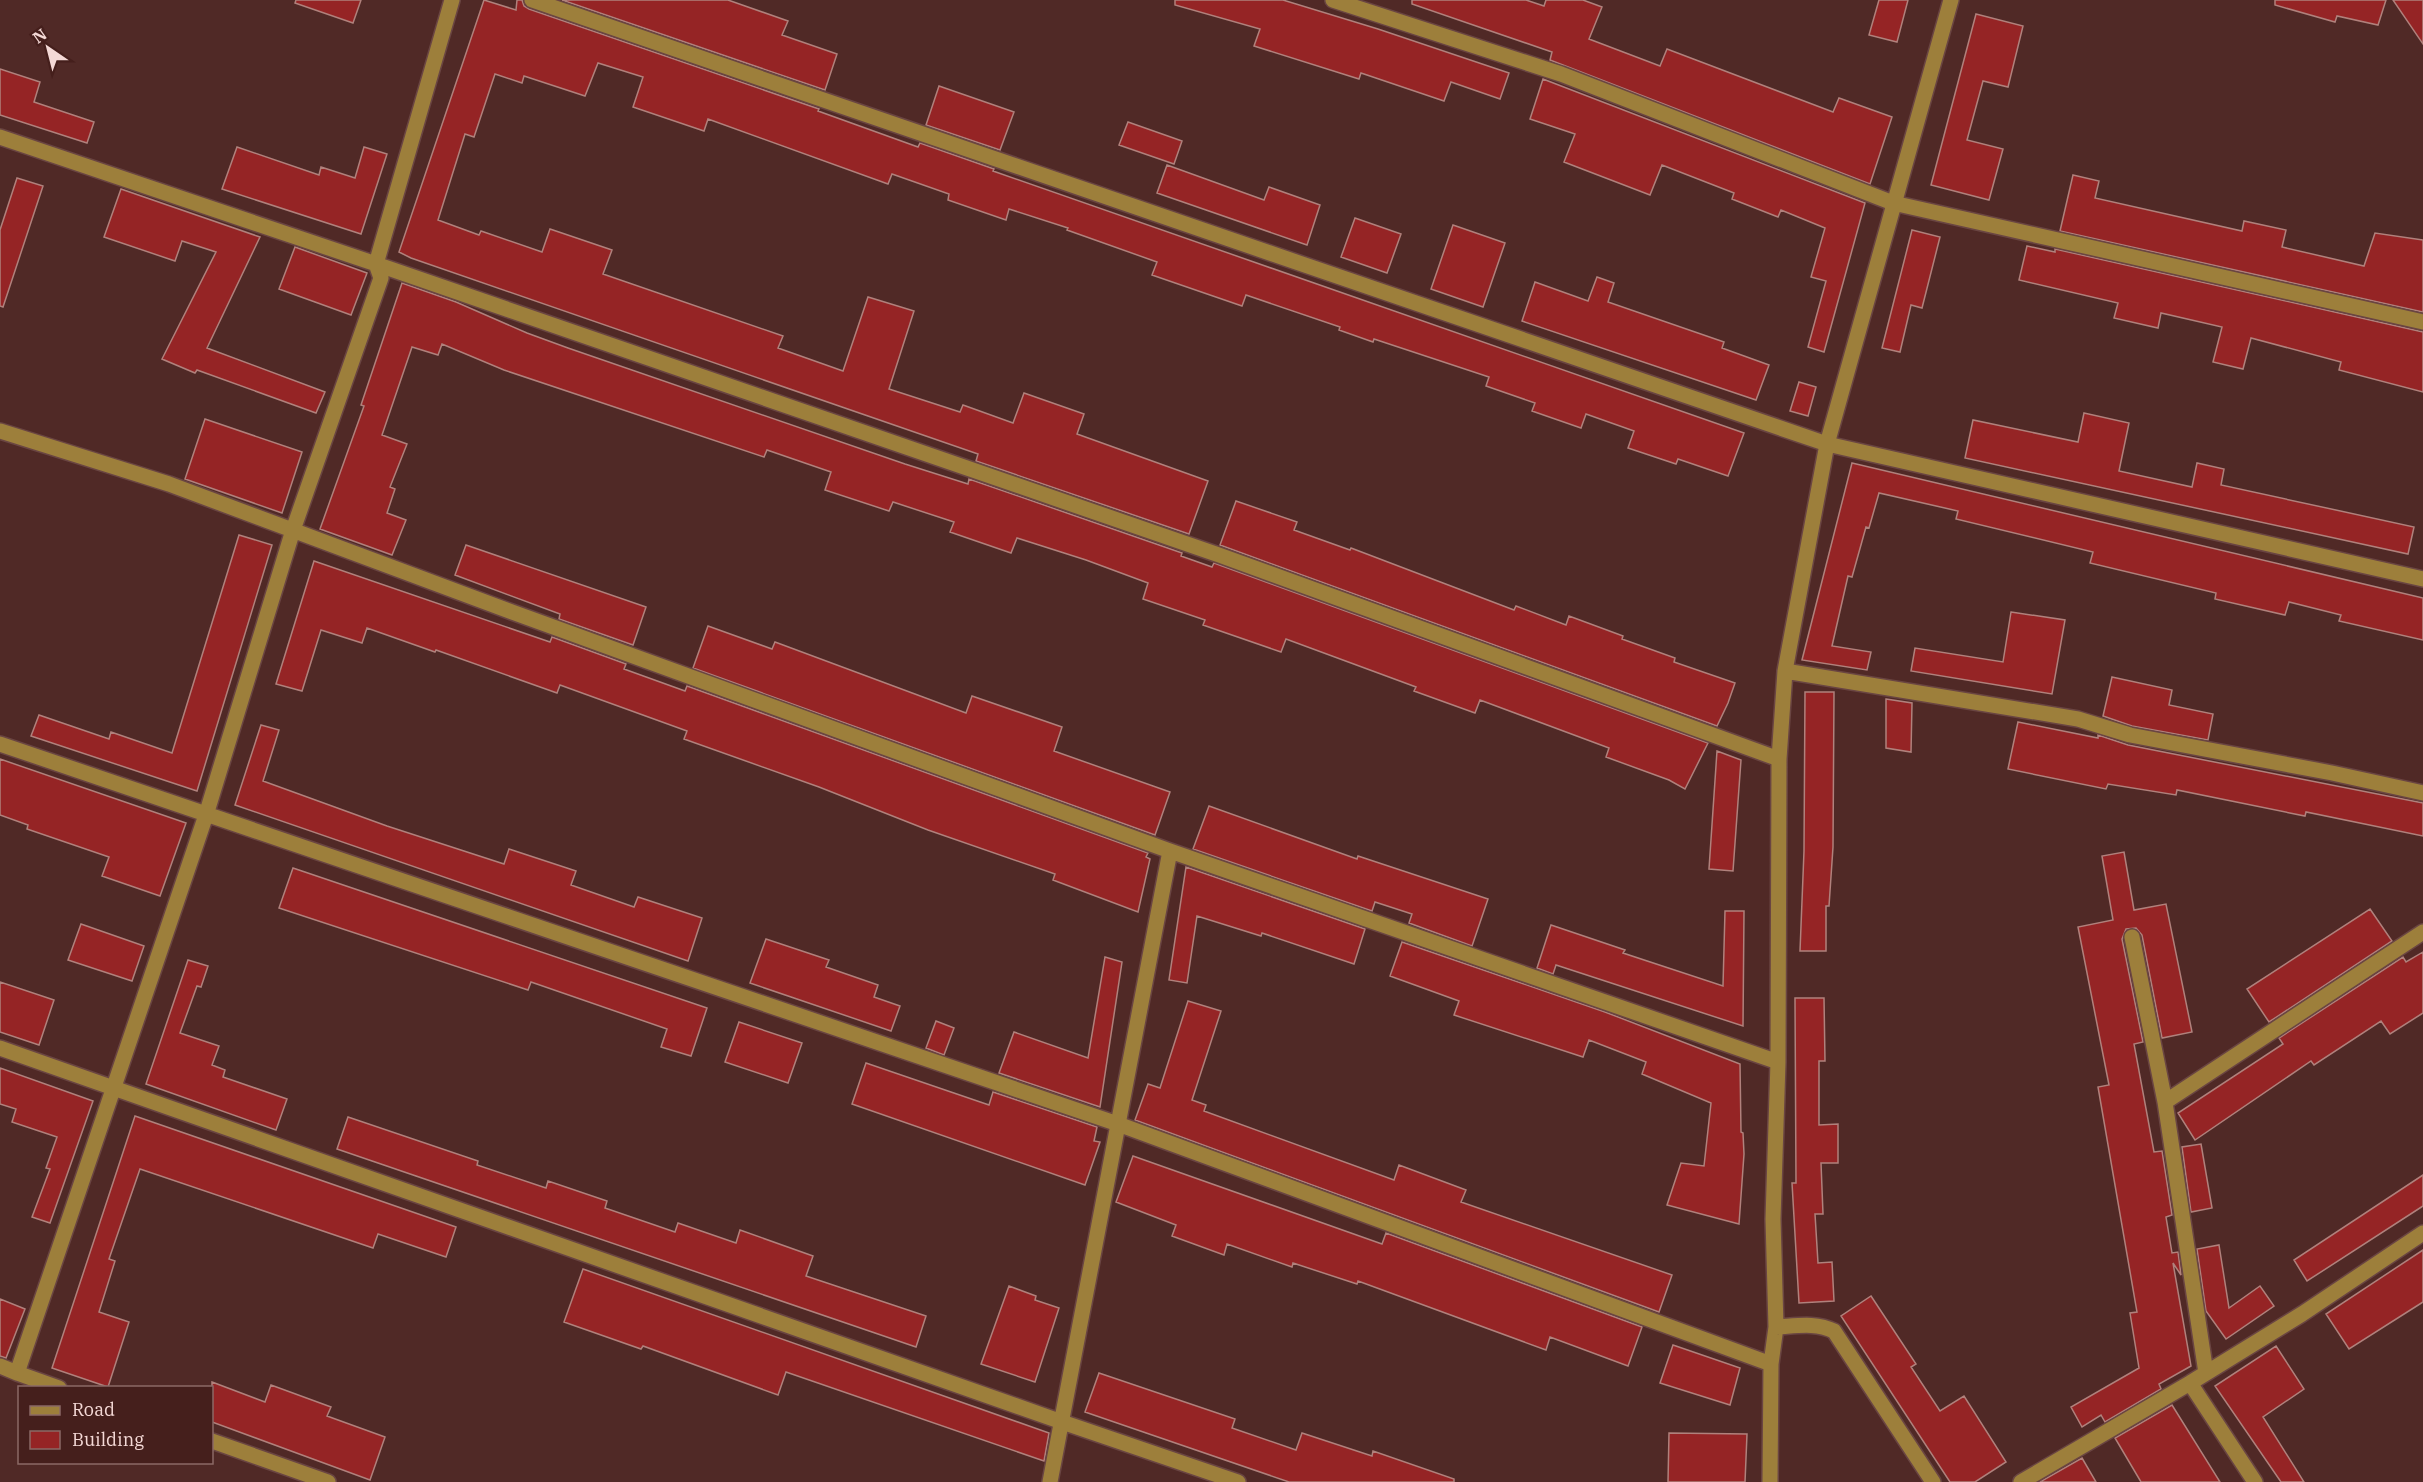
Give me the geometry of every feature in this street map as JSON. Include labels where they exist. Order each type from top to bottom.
[{"type":"street","points":[[17,1373],[206,816],[293,530],[381,278],[376,264],[452,0]]},
{"type":"street","points":[[532,0],[1827,444],[2423,579]]},
{"type":"street","points":[[1333,0],[1561,74],[1893,202],[2423,322]]},
{"type":"street","points":[[1770,1482],[1771,1364],[1776,1327],[1773,1219],[1778,1062],[1779,759],[1785,671],[1827,444],[1951,0]]},
{"type":"street","points":[[0,137],[376,264],[1219,555],[1779,759]]},
{"type":"street","points":[[0,431],[169,483],[512,612],[1170,851],[1778,1062]]},
{"type":"street","points":[[1785,671],[2078,719],[2130,735],[2332,772],[2423,793]]},
{"type":"street","points":[[0,744],[206,816],[1118,1124],[1771,1364]]},
{"type":"street","points":[[1050,1482],[1170,851]]},
{"type":"street","points":[[2166,1102],[2423,932]]},
{"type":"street","points":[[2132,937],[2166,1102],[2206,1373]]},
{"type":"street","points":[[0,1048],[1238,1482]]},
{"type":"street","points":[[2020,1482],[2190,1383],[2302,1314],[2423,1233]]},
{"type":"street","points":[[1776,1327],[1815,1326],[1834,1331],[1933,1482]]},
{"type":"street","points":[[0,1366],[53,1386]]},
{"type":"street","points":[[2190,1383],[2255,1482]]},
{"type":"street","points":[[213,1441],[327,1482]]},
{"type":"building","points":[[296,0],[361,0],[353,23],[295,3]]},
{"type":"building","points":[[484,0],[516,10],[517,0],[522,0],[524,6],[529,9],[819,109],[818,111],[918,147],[920,143],[994,169],[993,171],[1744,433],[1728,476],[1678,459],[1676,464],[1628,448],[1634,431],[1586,414],[1581,428],[1532,411],[1535,403],[1486,386],[1489,377],[1374,339],[1373,342],[1339,330],[1340,327],[1246,295],[1242,306],[1152,275],[1157,262],[1067,230],[1068,228],[1009,209],[1006,220],[948,200],[949,194],[892,174],[888,184],[708,119],[704,131],[633,107],[643,77],[598,63],[585,96],[524,76],[522,83],[495,74],[474,137],[465,134],[438,220],[479,235],[481,231],[542,252],[550,229],[612,250],[603,274],[783,336],[778,348],[843,371],[868,297],[914,311],[889,389],[960,412],[963,405],[1013,423],[1024,393],[1084,414],[1077,434],[1208,481],[1189,534],[976,461],[978,454],[399,252]]},
{"type":"building","points":[[562,0],[728,0],[788,21],[782,35],[837,54],[825,90]]},
{"type":"building","points":[[1175,0],[1283,0],[1509,73],[1500,99],[1451,82],[1444,101],[1361,73],[1359,79],[1254,46],[1260,29],[1175,5]]},
{"type":"building","points":[[1412,0],[1526,0],[1544,6],[1546,0],[1583,0],[1602,7],[1589,39],[1660,66],[1667,49],[1833,112],[1839,98],[1892,117],[1870,184],[1550,60],[1552,52],[1412,4]]},
{"type":"building","points":[[1879,0],[1908,0],[1897,42],[1869,35]]},
{"type":"building","points":[[2275,0],[2386,0],[2378,25],[2337,16],[2335,22],[2275,5]]},
{"type":"building","points":[[2393,0],[2423,0],[2423,44]]},
{"type":"building","points":[[1976,14],[2023,26],[2008,87],[1983,81],[1967,140],[2003,149],[1989,200],[1931,185]]},
{"type":"building","points":[[0,69],[40,82],[34,102],[94,122],[87,143],[0,115]]},
{"type":"building","points":[[1543,79],[1865,203],[1824,352],[1808,347],[1826,281],[1811,277],[1825,228],[1781,210],[1778,217],[1732,199],[1734,193],[1662,165],[1650,195],[1564,162],[1575,134],[1530,119]]},
{"type":"building","points":[[939,86],[1014,112],[1000,150],[926,125]]},
{"type":"building","points":[[1128,122],[1182,141],[1174,164],[1119,145]]},
{"type":"building","points":[[237,147],[319,175],[321,167],[355,178],[364,147],[387,154],[361,234],[222,189]]},
{"type":"building","points":[[1167,165],[1264,200],[1269,187],[1320,205],[1307,245],[1157,193]]},
{"type":"building","points":[[2073,175],[2099,181],[2095,198],[2242,231],[2244,221],[2286,230],[2282,247],[2364,266],[2375,233],[2423,240],[2423,312],[2060,231]]},
{"type":"building","points":[[17,178],[43,186],[3,307],[0,306],[0,230]]},
{"type":"building","points":[[121,189],[260,237],[207,348],[325,392],[316,413],[197,370],[195,373],[162,359],[216,252],[182,241],[175,261],[104,237]]},
{"type":"building","points":[[1355,218],[1401,234],[1387,273],[1341,257]]},
{"type":"building","points":[[1453,225],[1505,243],[1483,307],[1431,289]]},
{"type":"building","points":[[1912,230],[1940,237],[1922,308],[1911,305],[1900,352],[1882,348]]},
{"type":"building","points":[[2027,246],[2055,252],[2055,249],[2423,332],[2423,392],[2339,370],[2341,362],[2251,338],[2243,369],[2213,362],[2222,327],[2161,313],[2158,328],[2114,318],[2118,303],[2019,280]]},
{"type":"building","points":[[295,247],[367,273],[351,315],[279,289]]},
{"type":"building","points":[[1597,277],[1614,283],[1608,302],[1724,342],[1722,348],[1769,365],[1756,400],[1522,321],[1535,282],[1588,301]]},
{"type":"building","points":[[402,283],[456,302],[568,348],[905,464],[968,484],[969,479],[1182,553],[1181,556],[1212,567],[1214,563],[1708,743],[1685,789],[1669,780],[1606,757],[1609,748],[1480,700],[1475,713],[1414,691],[1416,687],[1286,639],[1281,652],[1203,625],[1205,620],[1143,599],[1148,583],[1086,560],[1017,538],[1011,553],[950,532],[954,522],[893,502],[889,511],[825,490],[831,472],[767,450],[764,457],[504,370],[442,344],[438,355],[412,347],[382,435],[407,444],[390,487],[395,489],[387,513],[406,520],[392,555],[320,529],[364,406],[361,405]]},
{"type":"building","points":[[1799,382],[1816,387],[1808,416],[1790,411]]},
{"type":"building","points":[[2084,413],[2129,423],[2119,471],[2192,487],[2197,463],[2224,469],[2221,485],[2414,527],[2408,554],[1965,458],[1973,420],[2078,442]]},
{"type":"building","points":[[205,419],[302,452],[282,513],[185,479]]},
{"type":"building","points":[[1852,463],[2423,598],[2423,640],[2339,621],[2341,615],[2289,602],[2285,615],[2215,599],[2216,593],[2090,563],[2093,552],[1956,519],[1958,511],[1879,493],[1869,528],[1866,527],[1852,577],[1848,576],[1832,646],[1871,652],[1867,670],[1802,660]]},
{"type":"building","points":[[1236,501],[1297,522],[1294,530],[1350,550],[1351,548],[1514,610],[1516,606],[1566,625],[1569,616],[1623,636],[1622,639],[1675,658],[1674,662],[1735,683],[1728,703],[1717,726],[1220,545]]},
{"type":"building","points":[[239,535],[272,545],[197,791],[31,736],[39,715],[109,739],[111,732],[172,753]]},
{"type":"building","points":[[466,545],[646,607],[633,645],[559,619],[560,614],[455,575]]},
{"type":"building","points":[[314,561],[550,642],[552,637],[626,664],[624,669],[685,691],[687,686],[1148,853],[1146,857],[1150,859],[1138,912],[1053,880],[1055,874],[928,830],[819,787],[684,739],[687,731],[560,685],[557,693],[367,628],[362,643],[321,630],[302,691],[276,684]]},
{"type":"building","points":[[2011,612],[2065,620],[2052,694],[1911,671],[1915,648],[2003,662]]},
{"type":"building","points":[[708,626],[772,649],[775,642],[966,713],[972,696],[1062,727],[1054,751],[1170,792],[1155,835],[693,668]]},
{"type":"building","points":[[2112,677],[2172,690],[2169,705],[2213,714],[2208,740],[2132,726],[2103,716]]},
{"type":"building","points":[[1805,692],[1834,692],[1833,847],[1829,906],[1826,906],[1826,951],[1800,951],[1804,851]]},
{"type":"building","points":[[1886,699],[1912,703],[1911,752],[1886,748]]},
{"type":"building","points":[[2018,722],[2098,738],[2098,735],[2128,745],[2423,803],[2423,836],[2306,812],[2305,816],[2177,790],[2176,795],[2108,784],[2106,789],[2008,769]]},
{"type":"building","points":[[261,725],[279,730],[263,781],[387,826],[504,864],[509,849],[576,871],[571,885],[634,907],[638,897],[702,918],[688,961],[235,805]]},
{"type":"building","points":[[1717,751],[1741,760],[1733,871],[1709,869]]},
{"type":"building","points":[[0,759],[186,823],[160,896],[102,876],[109,857],[27,829],[28,825],[0,815]]},
{"type":"building","points":[[1209,806],[1357,859],[1358,856],[1488,899],[1472,946],[1409,923],[1412,914],[1375,902],[1372,911],[1193,849]]},
{"type":"building","points":[[2124,852],[2134,910],[2166,904],[2192,1032],[2162,1038],[2142,935],[2136,928],[2126,929],[2122,939],[2143,1042],[2134,1044],[2154,1152],[2162,1151],[2172,1215],[2166,1217],[2172,1253],[2178,1252],[2181,1275],[2173,1263],[2191,1366],[2159,1384],[2161,1389],[2105,1422],[2101,1415],[2082,1427],[2071,1407],[2139,1368],[2130,1313],[2137,1312],[2098,1087],[2109,1085],[2078,927],[2113,920],[2102,856]]},
{"type":"building","points":[[1186,867],[1365,929],[1354,964],[1262,933],[1261,936],[1197,916],[1187,983],[1169,980]]},
{"type":"building","points":[[293,868],[707,1008],[691,1056],[661,1047],[667,1029],[531,982],[528,990],[279,908]]},
{"type":"building","points":[[2370,909],[2392,941],[2269,1022],[2247,989]]},
{"type":"building","points":[[1725,911],[1744,911],[1743,1026],[1556,965],[1553,974],[1537,968],[1551,925],[1625,950],[1623,953],[1723,986]]},
{"type":"building","points":[[81,924],[144,946],[132,981],[68,960]]},
{"type":"building","points":[[766,939],[829,960],[826,967],[878,985],[874,997],[900,1006],[891,1031],[750,983]]},
{"type":"building","points":[[1402,942],[1605,1012],[1740,1064],[1741,1132],[1743,1133],[1744,1154],[1739,1224],[1667,1205],[1681,1163],[1704,1166],[1711,1103],[1642,1074],[1646,1062],[1589,1040],[1583,1057],[1454,1015],[1459,1001],[1390,976]]},
{"type":"building","points":[[2423,952],[2423,1013],[2390,1034],[2381,1021],[2314,1065],[2311,1061],[2195,1140],[2178,1113],[2283,1044],[2279,1038],[2403,957],[2406,962]]},
{"type":"building","points":[[1105,957],[1122,962],[1100,1107],[999,1073],[1014,1032],[1088,1058]]},
{"type":"building","points":[[188,960],[208,966],[201,987],[197,986],[180,1033],[219,1046],[212,1065],[225,1070],[223,1077],[287,1099],[276,1130],[146,1084]]},
{"type":"building","points":[[0,982],[54,1000],[39,1045],[0,1032]]},
{"type":"building","points":[[1795,998],[1824,998],[1825,1061],[1819,1061],[1819,1125],[1838,1124],[1838,1163],[1821,1163],[1823,1214],[1815,1214],[1818,1263],[1832,1262],[1834,1301],[1799,1303],[1792,1183],[1796,1183]]},
{"type":"building","points":[[1188,1001],[1221,1011],[1192,1100],[1206,1105],[1204,1111],[1394,1180],[1399,1165],[1466,1190],[1461,1202],[1672,1275],[1659,1312],[1135,1120],[1148,1084],[1160,1088]]},
{"type":"building","points":[[936,1021],[954,1028],[944,1055],[926,1048]]},
{"type":"building","points":[[739,1022],[802,1043],[788,1083],[725,1062]]},
{"type":"building","points":[[866,1063],[989,1105],[993,1092],[1097,1127],[1094,1141],[1100,1142],[1085,1185],[852,1104]]},
{"type":"building","points":[[0,1068],[93,1101],[50,1223],[32,1217],[50,1169],[46,1168],[57,1137],[12,1122],[16,1109],[0,1104]]},
{"type":"building","points":[[135,1116],[456,1227],[446,1257],[378,1234],[373,1248],[140,1169],[109,1259],[115,1261],[99,1312],[129,1322],[108,1386],[52,1368]]},
{"type":"building","points":[[348,1117],[478,1161],[477,1165],[546,1188],[548,1181],[607,1201],[605,1208],[675,1232],[678,1223],[736,1243],[740,1230],[813,1256],[806,1276],[926,1316],[916,1347],[337,1149]]},
{"type":"building","points":[[2201,1144],[2212,1208],[2191,1212],[2182,1147]]},
{"type":"building","points":[[1133,1156],[1382,1244],[1386,1233],[1642,1327],[1628,1366],[1550,1337],[1546,1350],[1358,1281],[1357,1284],[1293,1263],[1292,1267],[1227,1244],[1224,1255],[1172,1236],[1176,1225],[1116,1202]]},
{"type":"building","points":[[2423,1175],[2423,1206],[2307,1281],[2294,1260]]},
{"type":"building","points":[[2219,1245],[2229,1308],[2260,1286],[2274,1306],[2226,1339],[2206,1311],[2197,1249]]},
{"type":"building","points":[[2423,1250],[2423,1302],[2349,1349],[2326,1314]]},
{"type":"building","points":[[583,1269],[1049,1433],[1044,1461],[786,1372],[778,1395],[643,1346],[641,1349],[564,1322]]},
{"type":"building","points":[[1009,1286],[1036,1296],[1035,1300],[1059,1308],[1035,1382],[981,1364]]},
{"type":"building","points":[[1871,1296],[1916,1364],[1911,1367],[1940,1411],[1964,1396],[2006,1462],[1975,1482],[1950,1482],[1841,1316]]},
{"type":"building","points":[[0,1299],[25,1309],[6,1358],[0,1356]]},
{"type":"building","points":[[1673,1345],[1740,1368],[1730,1405],[1660,1383]]},
{"type":"building","points":[[2276,1346],[2304,1389],[2263,1417],[2304,1482],[2281,1482],[2215,1386]]},
{"type":"building","points":[[1099,1373],[1235,1419],[1232,1428],[1296,1450],[1302,1433],[1372,1456],[1373,1451],[1454,1479],[1454,1482],[1289,1482],[1085,1412]]},
{"type":"building","points":[[212,1382],[265,1402],[271,1385],[331,1407],[327,1416],[385,1437],[370,1480],[213,1422]]},
{"type":"building","points":[[2172,1405],[2220,1482],[2141,1482],[2115,1438]]},
{"type":"building","points":[[1669,1433],[1747,1434],[1745,1482],[1668,1482]]},
{"type":"building","points":[[2082,1458],[2096,1482],[2040,1482]]}]
